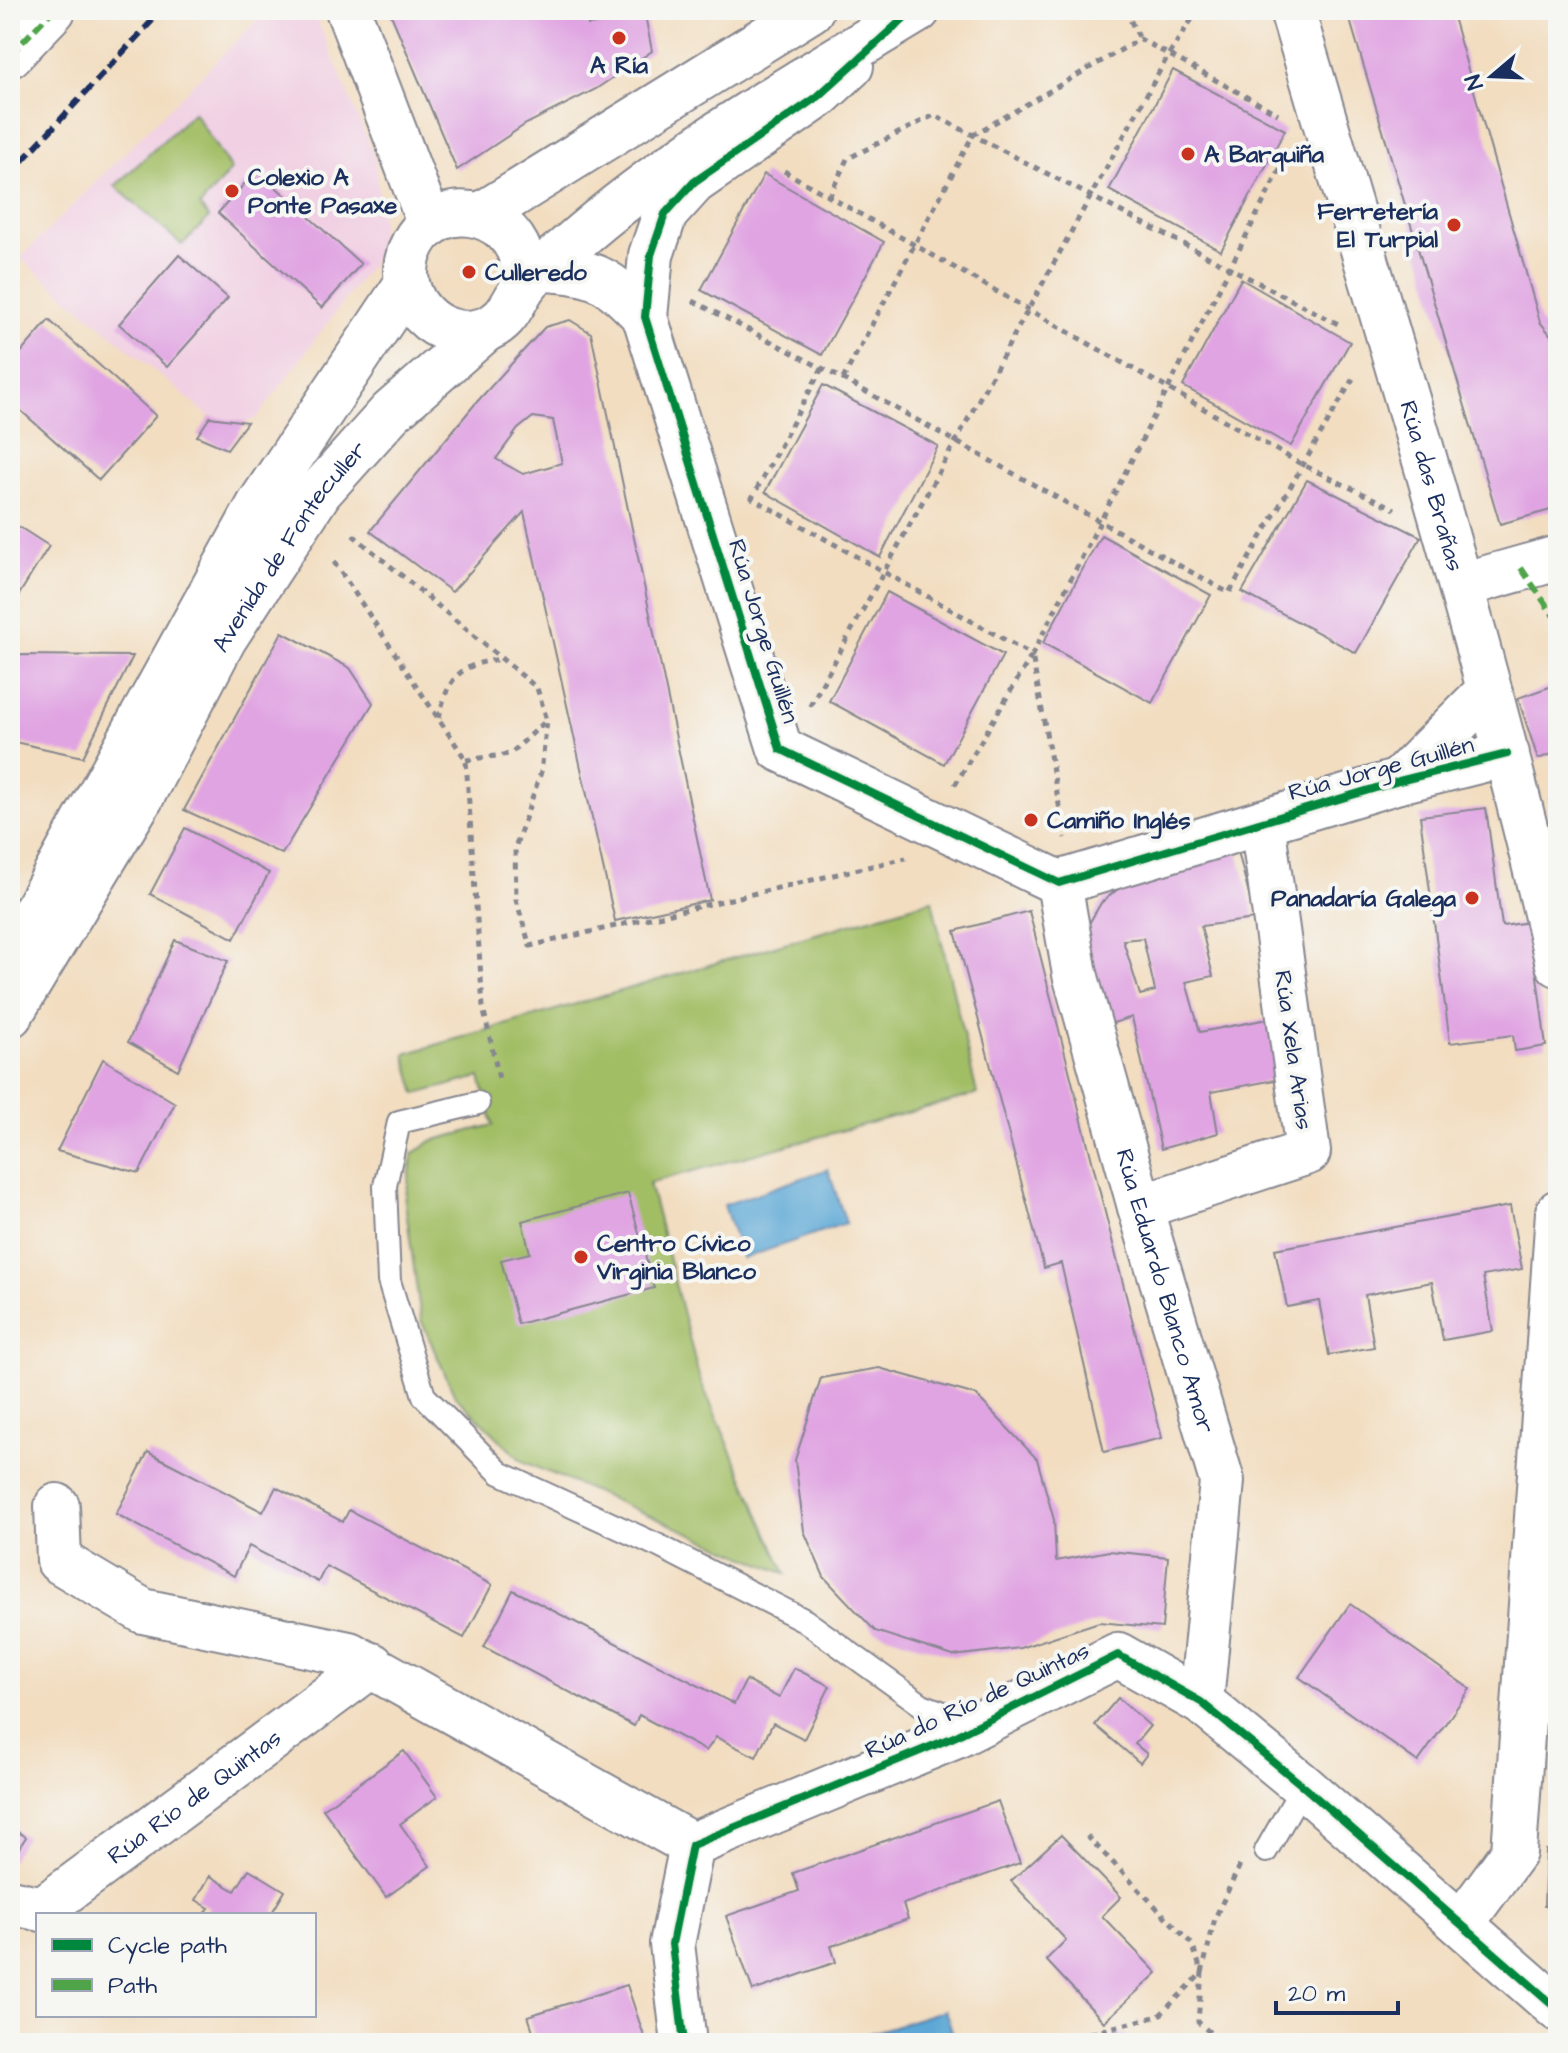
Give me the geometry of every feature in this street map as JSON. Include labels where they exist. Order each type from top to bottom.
[{"type":"street","points":[[15,42],[53,10]]},
{"type":"street","points":[[348,10],[430,225]]},
{"type":"street","points":[[481,215],[811,10]]},
{"type":"street","name":"Rúa das Brañas","points":[[1292,10],[1462,585],[1558,964]]},
{"type":"street","points":[[533,278],[517,243],[498,223],[481,215],[454,214],[430,225],[409,252],[406,285],[417,308],[436,325],[460,333],[485,330],[509,313],[533,278],[604,215],[720,132],[910,14]]},
{"type":"street","name":"Rúa Jorge Guillén","points":[[910,14],[817,97],[743,145],[694,182],[665,214],[651,255],[645,317],[780,749],[1059,883],[1399,781],[1507,754]]},
{"type":"street","name":"Rúa Jorge Guillén","points":[[533,278],[581,271],[612,283],[645,317]]},
{"type":"street","name":"Avenida de Fonteculler","points":[[123,791],[259,505],[406,285]]},
{"type":"street","name":"Avenida de Fonteculler","points":[[123,791],[320,491],[391,412],[485,330]]},
{"type":"street","points":[[1462,585],[1558,558]]},
{"type":"street","name":"Rúa Jorge Guillén","points":[[1399,781],[1489,690]]},
{"type":"street","points":[[10,957],[123,791]]},
{"type":"street","points":[[10,1015],[123,791]]},
{"type":"street","name":"Rúa Xela Arias","points":[[1140,1207],[1308,1152],[1262,822]]},
{"type":"street","name":"Rúa Eduardo Blanco Amor","points":[[1059,883],[1075,974],[1140,1207],[1222,1481],[1201,1702]]},
{"type":"street","points":[[1462,1923],[1514,1852],[1558,1212]]},
{"type":"street","points":[[57,1506],[59,1561],[143,1611],[349,1654],[692,1845],[672,1944],[684,2043]]},
{"type":"street","name":"Rúa do Río de Quintas","points":[[692,1845],[977,1726],[1118,1655],[1201,1702],[1303,1786],[1558,2009]]},
{"type":"street","name":"Rúa Río de Quintas","points":[[10,1902],[42,1909],[372,1665]]},
{"type":"lane","points":[[478,1103],[399,1122],[385,1186],[389,1281],[424,1396],[500,1473],[659,1546],[804,1620],[922,1705],[977,1726]]},
{"type":"lane","points":[[1266,1851],[1303,1786]]},
{"type":"path","points":[[1125,10],[1140,39],[1289,120]]},
{"type":"path","points":[[780,749],[810,706],[1169,54],[1198,10]]},
{"type":"path","points":[[843,379],[973,135],[1140,39]]},
{"type":"path","points":[[829,197],[847,159],[934,115],[1348,328]]},
{"type":"path","points":[[353,535],[537,688],[547,720],[541,772],[515,848],[516,900],[530,946],[914,856],[929,819],[961,777],[1032,655],[1295,141]]},
{"type":"path","points":[[743,145],[829,197],[1303,465],[1406,514],[1439,509]]},
{"type":"path","points":[[693,301],[843,379],[1229,593],[1358,369]]},
{"type":"path","points":[[822,368],[752,498],[1032,655]]},
{"type":"path","points":[[334,562],[466,760],[483,1007],[503,1096],[478,1103]]},
{"type":"path","points":[[1032,655],[1065,837],[1059,883]]},
{"type":"path","points":[[439,718],[444,692],[457,674],[478,662],[503,659]]},
{"type":"path","points":[[466,760],[510,754],[547,720]]},
{"type":"path","points":[[1087,1836],[1192,1944],[1202,1973]]},
{"type":"path","points":[[1222,2043],[1198,2022],[1202,1973],[1215,1918],[1243,1859]]},
{"type":"path","points":[[1031,2043],[1073,2037],[1159,2016],[1202,1973]]},
{"type":"shaded area","name":"Colexio A Ponte Pasaxe","points":[[267,10],[313,10],[375,158],[382,224],[375,259],[257,418],[247,422],[210,417],[20,258]]},
{"type":"green space","points":[[194,112],[231,170],[200,206],[209,218],[182,245],[115,186]]},
{"type":"green space","points":[[932,900],[977,1094],[649,1183],[700,1380],[786,1574],[522,1461],[455,1396],[421,1320],[405,1202],[413,1154],[431,1141],[493,1125],[480,1077],[416,1094],[405,1054]]},
{"type":"water","points":[[828,1169],[846,1223],[742,1259],[724,1205]]},
{"type":"water","points":[[945,2010],[956,2043],[871,2043],[868,2034]]},
{"type":"building","points":[[389,10],[586,10],[588,25],[612,21],[608,10],[644,10],[652,51],[596,89],[526,124],[457,170]]},
{"type":"building","points":[[1347,10],[1451,10],[1540,322],[1558,344],[1558,508],[1500,524]]},
{"type":"building","points":[[1173,70],[1285,130],[1221,251],[1109,190]]},
{"type":"building","points":[[257,170],[361,264],[322,308],[218,213]]},
{"type":"building","points":[[764,174],[884,242],[822,355],[701,290]]},
{"type":"building","points":[[179,255],[228,298],[167,367],[119,324]]},
{"type":"building","points":[[1241,279],[1350,342],[1291,446],[1183,386]]},
{"type":"building","points":[[49,320],[156,416],[99,480],[10,401],[10,365]]},
{"type":"building","points":[[570,320],[591,333],[710,900],[615,921],[524,512],[452,592],[370,531],[475,404],[545,327]],"holes":[[[533,417],[553,420],[562,463],[523,474],[496,459],[518,429]]]},
{"type":"building","points":[[823,385],[938,446],[880,557],[765,492]]},
{"type":"building","points":[[210,417],[247,422],[227,449],[197,436]]},
{"type":"building","points":[[1307,480],[1421,537],[1356,653],[1242,592]]},
{"type":"building","points":[[10,521],[49,546],[12,606],[10,605]]},
{"type":"building","points":[[1101,535],[1211,595],[1152,703],[1043,643]]},
{"type":"building","points":[[887,592],[1003,655],[944,764],[829,701]]},
{"type":"building","points":[[282,632],[350,668],[373,703],[282,854],[184,810]]},
{"type":"building","points":[[10,655],[133,656],[83,757],[10,741]]},
{"type":"building","points":[[1558,684],[1558,752],[1538,759],[1518,698]]},
{"type":"building","points":[[1558,797],[1558,821],[1550,800]]},
{"type":"building","points":[[1486,808],[1502,926],[1530,922],[1546,1046],[1515,1051],[1513,1035],[1450,1043],[1420,816]]},
{"type":"building","points":[[185,828],[269,873],[234,939],[150,894]]},
{"type":"building","points":[[1237,847],[1255,919],[1201,926],[1213,976],[1186,982],[1200,1032],[1268,1019],[1280,1079],[1211,1092],[1218,1133],[1161,1149],[1132,1017],[1107,1025],[1083,934],[1101,903],[1148,864]],"holes":[[[1143,938],[1155,991],[1140,995],[1123,940]]]},
{"type":"building","points":[[1029,911],[1162,1438],[1104,1452],[1061,1263],[1044,1268],[955,931]]},
{"type":"building","points":[[175,940],[228,961],[178,1070],[128,1042]]},
{"type":"building","points":[[103,1059],[175,1103],[139,1173],[57,1151]]},
{"type":"building","name":"Centro Cívico Virginia Blanco","points":[[628,1193],[654,1288],[518,1324],[501,1260],[530,1253],[522,1221]]},
{"type":"building","points":[[1510,1206],[1522,1269],[1483,1276],[1493,1331],[1443,1340],[1432,1282],[1365,1295],[1374,1347],[1329,1355],[1319,1301],[1287,1307],[1275,1249]]},
{"type":"building","points":[[879,1368],[976,1395],[1037,1459],[1054,1520],[1056,1561],[1109,1551],[1168,1557],[1162,1628],[1099,1622],[1020,1648],[953,1656],[875,1631],[824,1577],[804,1531],[795,1460],[821,1378]]},
{"type":"building","points":[[148,1452],[263,1512],[276,1487],[343,1522],[349,1510],[492,1585],[464,1638],[326,1566],[318,1582],[249,1546],[234,1576],[116,1514]]},
{"type":"building","points":[[513,1590],[734,1704],[746,1680],[779,1698],[794,1668],[830,1686],[804,1739],[773,1723],[756,1757],[716,1737],[706,1751],[639,1715],[634,1726],[484,1647]]},
{"type":"building","points":[[1350,1604],[1470,1689],[1418,1762],[1299,1677]]},
{"type":"building","points":[[1118,1698],[1150,1726],[1135,1744],[1147,1754],[1140,1763],[1095,1725]]},
{"type":"building","points":[[404,1751],[437,1797],[400,1824],[430,1866],[386,1897],[323,1809]]},
{"type":"building","points":[[998,1801],[1020,1863],[903,1904],[908,1919],[831,1946],[836,1962],[753,1991],[726,1916],[799,1891],[793,1873]]},
{"type":"building","points":[[10,1827],[26,1837],[10,1862]]},
{"type":"building","points":[[1061,1835],[1121,1897],[1102,1916],[1157,1973],[1104,2022],[1046,1960],[1066,1940],[1011,1881]]},
{"type":"building","points":[[1546,1850],[1558,1851],[1558,1908],[1544,1906]]},
{"type":"building","points":[[249,1869],[285,1891],[273,1911],[276,1913],[205,1913],[209,1908],[196,1900],[210,1876],[235,1891]]},
{"type":"building","points":[[627,1985],[645,2039],[633,2043],[537,2043],[528,2016]]},
{"type":"building","points":[[804,2031],[808,2043],[767,2043],[767,2042]]},
{"type":"building","points":[[1115,2031],[1144,2043],[1111,2043]]},
{"type":"railway","points":[[10,174],[162,10]]},
{"type":"marked path","points":[[10,55],[53,10]]},
{"type":"marked path","points":[[10,30],[24,41]]},
{"type":"marked path","points":[[1521,568],[1558,622]]},
{"type":"cycle path","points":[[903,19],[817,97],[694,182],[665,214],[651,255],[645,317],[780,749],[1059,883],[1399,781],[1507,754]]},
{"type":"cycle path","points":[[684,2043],[672,1944],[692,1845],[954,1737],[1118,1655],[1201,1702],[1303,1786],[1558,2009]]},
{"type":"place","name":"A Ría","points":[[619,38]]},
{"type":"place","name":"A Barquiña","points":[[1188,154]]},
{"type":"place","name":"Colexio A Ponte Pasaxe","points":[[232,191]]},
{"type":"place","name":"Ferretería El Turpial","points":[[1454,225]]},
{"type":"place","name":"Culleredo","points":[[469,272]]},
{"type":"place","name":"Camiño Inglés","points":[[1031,820]]},
{"type":"place","name":"Panadaría Galega","points":[[1472,898]]},
{"type":"place","name":"Centro Cívico Virginia Blanco","points":[[581,1257]]}]
